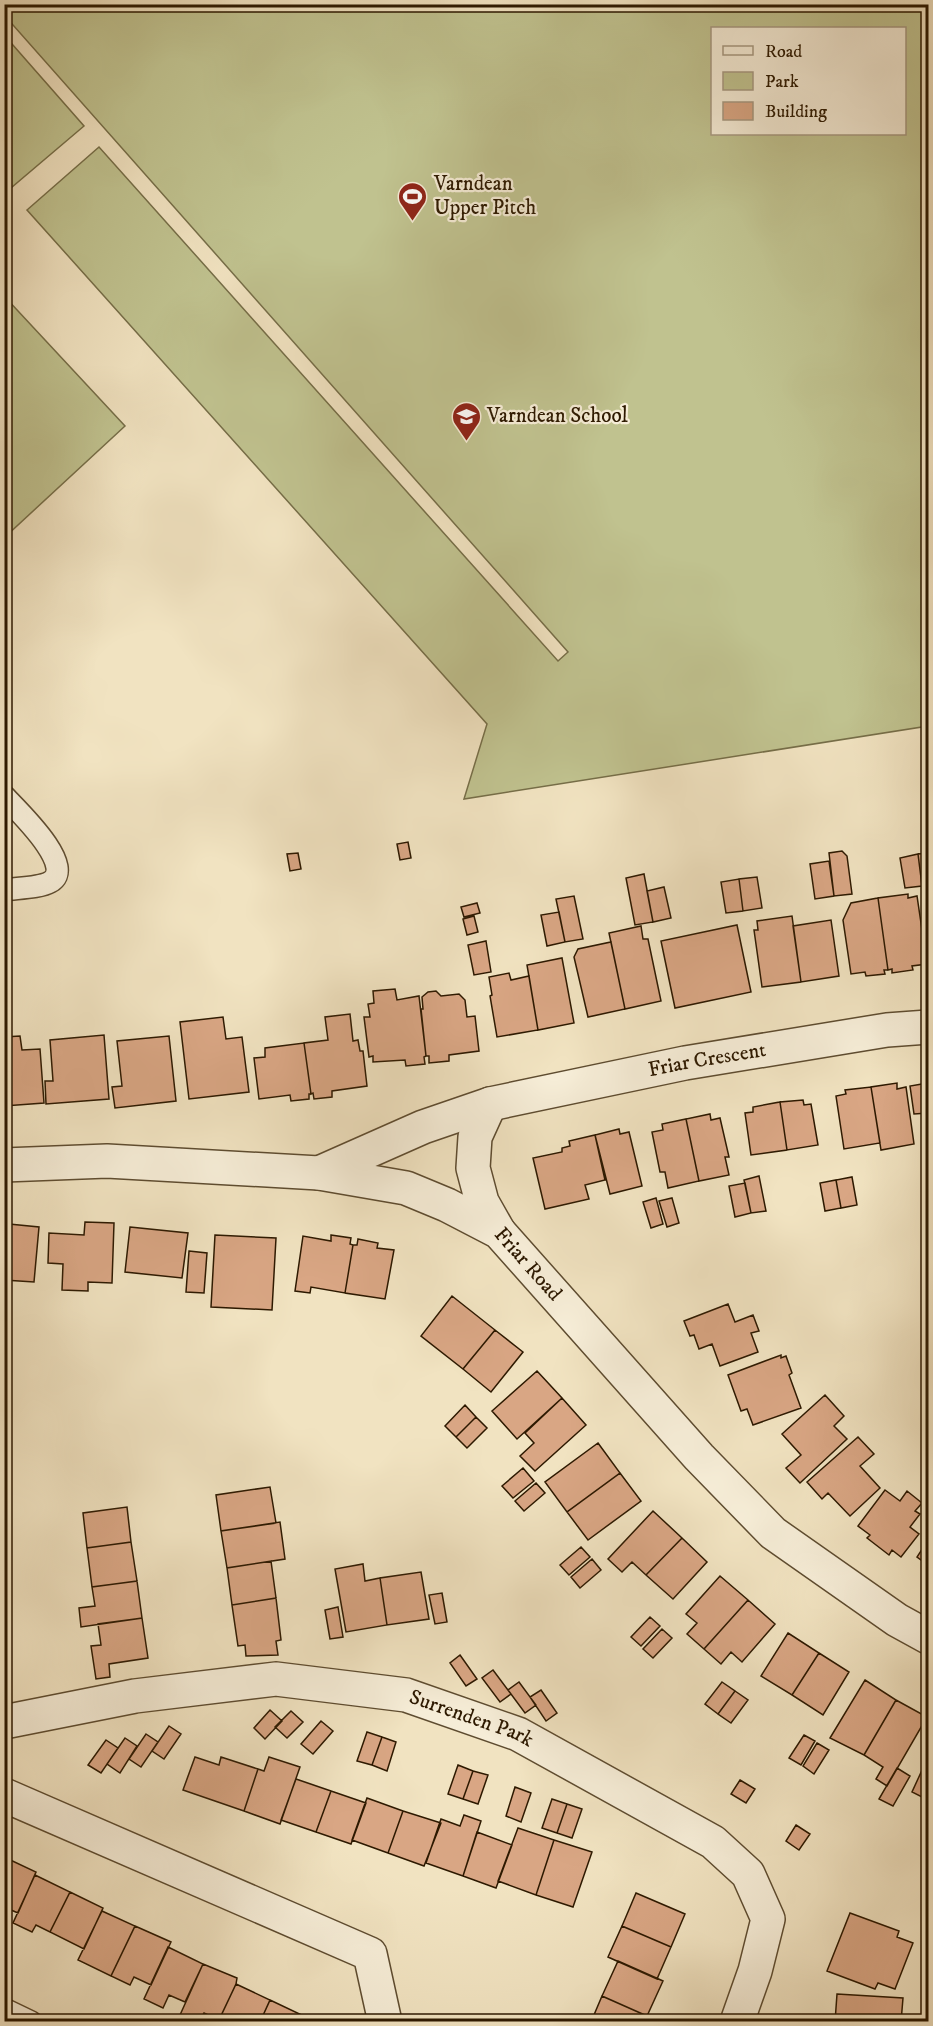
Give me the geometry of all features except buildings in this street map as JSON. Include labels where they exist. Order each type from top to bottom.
[{"type":"street","name":"Friar Crescent","points":[[319,1173],[423,1127],[490,1104],[686,1063],[887,1030],[928,1027]]},
{"type":"street","points":[[490,1104],[474,1137],[473,1168],[482,1202],[499,1232]]},
{"type":"street","name":"Friar Road","points":[[4,1165],[107,1161],[319,1173],[406,1188],[447,1205],[499,1232],[699,1457],[773,1533],[897,1620],[928,1637]]},
{"type":"street","name":"Surrenden Park","points":[[4,1722],[135,1696],[276,1679],[406,1695],[518,1734],[712,1842],[748,1874],[768,1919],[755,1971],[738,2022]]},
{"type":"street","points":[[4,1794],[370,1954],[386,2022]]},
{"type":"lane","points":[[4,796],[43,839],[54,855],[58,866],[57,876],[50,882],[4,890]]},
{"type":"lane","points":[[4,2009],[31,2022]]},
{"type":"green space","name":"Varndean School","points":[[4,5],[928,5],[928,726],[464,799],[487,724],[27,210],[99,147],[558,661],[568,652],[5,16]]},
{"type":"green space","points":[[5,36],[84,126],[4,193]]},
{"type":"green space","points":[[5,297],[125,426],[5,537]]},
{"type":"place","name":"Varndean Upper Pitch","points":[[413,222]]},
{"type":"place","name":"Varndean School","points":[[466,442]]}]
